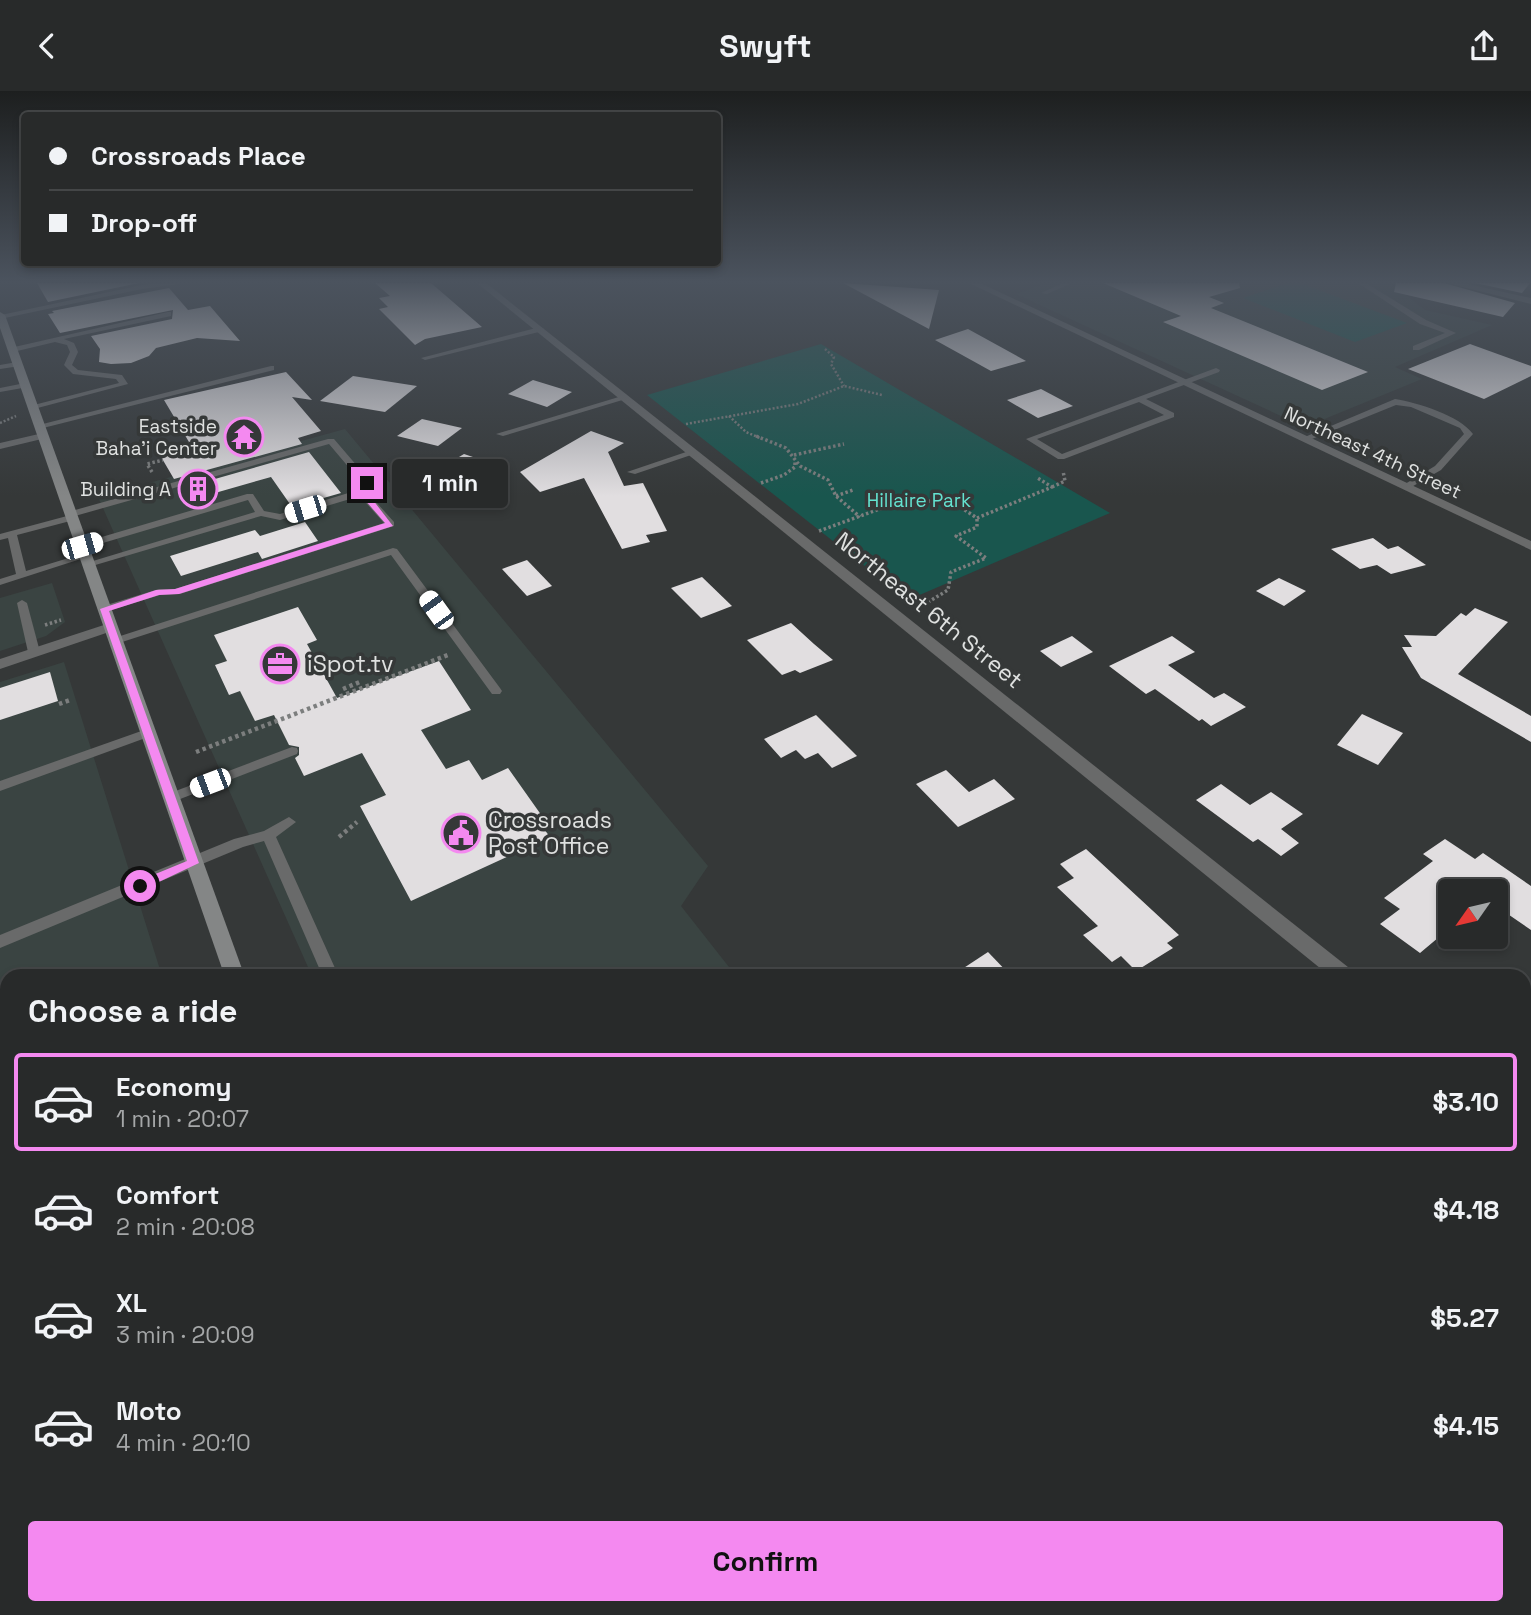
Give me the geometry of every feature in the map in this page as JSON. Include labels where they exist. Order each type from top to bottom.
[{"type":"main road","points":[[12,354],[18,364],[232,969]]},
{"type":"street","name":"Northeast 6th Street","points":[[571,354],[797,539],[1336,969]]},
{"type":"street","name":"Northeast 4th Street","points":[[1123,354],[1531,546]]},
{"type":"street","points":[[0,664],[34,652],[113,634]]},
{"type":"lane","points":[[33,408],[124,384],[119,377],[76,372],[68,365],[73,354]]},
{"type":"lane","points":[[425,358],[440,354]]},
{"type":"lane","points":[[0,367],[18,364]]},
{"type":"lane","points":[[0,446],[41,431],[271,368]]},
{"type":"lane","points":[[1139,399],[1171,415],[1061,457],[1030,439],[1216,370]]},
{"type":"lane","points":[[0,390],[25,385]]},
{"type":"lane","points":[[500,434],[625,398]]},
{"type":"lane","points":[[1304,439],[1395,402],[1413,405],[1463,426],[1469,434],[1438,468],[1405,487]]},
{"type":"lane","points":[[0,537],[331,441],[367,483],[362,492],[280,517],[261,513],[85,556],[0,582]]},
{"type":"lane","points":[[632,472],[692,453]]},
{"type":"lane","points":[[104,609],[159,592],[176,592],[390,524],[362,492]]},
{"type":"lane","points":[[85,556],[250,496],[261,513]]},
{"type":"lane","points":[[12,534],[22,575]]},
{"type":"lane","points":[[113,634],[393,551],[496,691]]},
{"type":"lane","points":[[22,603],[34,652]]},
{"type":"lane","points":[[0,786],[148,733]]},
{"type":"lane","points":[[170,798],[292,751]]},
{"type":"lane","points":[[0,942],[268,835],[289,822]]},
{"type":"lane","points":[[268,835],[327,969]]},
{"type":"path","points":[[831,354],[834,357],[831,364],[844,386]]},
{"type":"path","points":[[682,425],[798,404],[844,386],[882,395]]},
{"type":"path","points":[[729,416],[746,432],[786,448],[794,455],[795,461],[795,467],[784,475],[737,490]]},
{"type":"path","points":[[0,423],[16,417]]},
{"type":"path","points":[[794,455],[844,444]]},
{"type":"path","points":[[152,473],[146,463],[163,460]]},
{"type":"path","points":[[795,461],[828,480],[836,496],[860,517]]},
{"type":"path","points":[[977,518],[1052,487],[1036,477]]},
{"type":"path","points":[[836,496],[853,490]]},
{"type":"path","points":[[797,539],[907,499],[939,502],[948,499],[977,518]]},
{"type":"path","points":[[958,505],[963,503]]},
{"type":"path","points":[[897,618],[948,590],[951,572],[986,558],[956,536],[977,527],[977,518]]},
{"type":"path","points":[[41,626],[61,620]]},
{"type":"path","points":[[196,752],[465,649]]},
{"type":"path","points":[[342,689],[362,681]]},
{"type":"path","points":[[59,704],[70,700]]},
{"type":"path","points":[[339,837],[357,822]]},
{"type":"shaded area","points":[[1147,354],[1425,354],[1395,367],[1422,379],[1305,427]]},
{"type":"shaded area","points":[[345,429],[708,866],[681,906],[730,969],[309,969],[98,497]]},
{"type":"shaded area","points":[[52,583],[65,622],[46,636],[0,651],[0,598]]},
{"type":"shaded area","points":[[64,662],[160,969],[0,969],[0,682]]},
{"type":"green space","name":"Hillaire Park","points":[[786,354],[838,354],[1110,513],[908,600],[647,395]]},
{"type":"building","points":[[100,354],[151,354],[131,363],[99,362]]},
{"type":"building","points":[[961,354],[1014,354],[1026,361],[991,371]]},
{"type":"building","points":[[1238,354],[1324,354],[1368,372],[1322,390]]},
{"type":"building","points":[[1445,354],[1498,354],[1531,366],[1531,376],[1484,399],[1408,369]]},
{"type":"building","points":[[286,372],[312,400],[292,397],[321,431],[298,438],[302,444],[174,479],[157,450],[189,442],[164,400]]},
{"type":"building","points":[[353,376],[417,386],[385,412],[320,401]]},
{"type":"building","points":[[533,380],[572,392],[547,407],[508,394]]},
{"type":"building","points":[[1041,389],[1073,406],[1038,418],[1007,400]]},
{"type":"building","points":[[422,419],[462,428],[438,446],[397,436]]},
{"type":"building","points":[[591,431],[624,443],[608,452],[624,486],[643,483],[667,531],[646,535],[650,542],[622,549],[584,478],[540,492],[520,472]]},
{"type":"building","points":[[309,452],[341,493],[292,507],[271,477],[187,501],[180,489]]},
{"type":"building","points":[[464,454],[494,464],[464,483],[434,472]]},
{"type":"building","points":[[305,522],[318,541],[262,559],[258,552],[181,576],[170,556],[255,530],[260,536]]},
{"type":"building","points":[[1373,538],[1388,549],[1398,546],[1426,565],[1391,574],[1377,565],[1360,569],[1331,549]]},
{"type":"building","points":[[527,560],[552,586],[527,596],[502,569]]},
{"type":"building","points":[[702,577],[732,606],[701,618],[671,588]]},
{"type":"building","points":[[1279,578],[1306,591],[1284,606],[1256,591]]},
{"type":"building","points":[[298,607],[317,640],[307,644],[337,698],[439,661],[471,710],[421,730],[446,769],[469,760],[482,780],[508,768],[549,826],[544,829],[550,837],[411,901],[360,806],[386,795],[362,753],[304,776],[295,758],[299,755],[299,747],[289,745],[274,715],[255,721],[240,691],[229,695],[215,665],[227,661],[214,635]]},
{"type":"building","points":[[1475,608],[1508,622],[1458,674],[1531,716],[1531,742],[1421,678],[1402,647],[1412,647],[1404,635],[1436,636],[1461,613],[1466,616]]},
{"type":"building","points":[[791,623],[833,660],[800,673],[795,670],[782,675],[747,640]]},
{"type":"building","points":[[1072,636],[1093,652],[1061,667],[1040,651]]},
{"type":"building","points":[[1172,636],[1195,652],[1168,665],[1214,698],[1224,693],[1246,707],[1211,726],[1202,719],[1199,721],[1155,689],[1146,694],[1109,666]]},
{"type":"building","points":[[50,672],[58,701],[0,720],[0,688]]},
{"type":"building","points":[[1362,714],[1403,733],[1378,765],[1337,745]]},
{"type":"building","points":[[816,715],[857,756],[832,768],[818,753],[805,759],[796,750],[781,758],[764,739]]},
{"type":"building","points":[[946,770],[969,792],[994,779],[1015,799],[958,827],[916,784]]},
{"type":"building","points":[[1221,784],[1250,805],[1271,792],[1303,814],[1281,829],[1299,843],[1281,856],[1258,839],[1253,842],[1196,800]]},
{"type":"building","points":[[1445,839],[1475,859],[1483,853],[1531,886],[1531,930],[1508,914],[1508,879],[1438,879],[1438,938],[1420,953],[1380,924],[1400,909],[1384,898],[1433,861],[1423,854]]},
{"type":"building","points":[[1086,849],[1179,935],[1167,943],[1173,948],[1139,969],[1134,969],[1121,956],[1112,962],[1083,935],[1098,926],[1057,887],[1074,878],[1060,864]]},
{"type":"building","points":[[988,952],[1004,969],[962,969]]},
{"type":"place","name":"Eastside Baha'i Center","points":[[244,437]]},
{"type":"place","name":"Building A","points":[[198,489]]},
{"type":"place","name":"iSpot.tv","points":[[280,664]]},
{"type":"place","name":"Crossroads Post Office","points":[[461,833]]},
{"type":"route","points":[[140,886],[193,863],[104,609],[159,592],[176,592],[390,524],[362,492],[367,483]]}]
